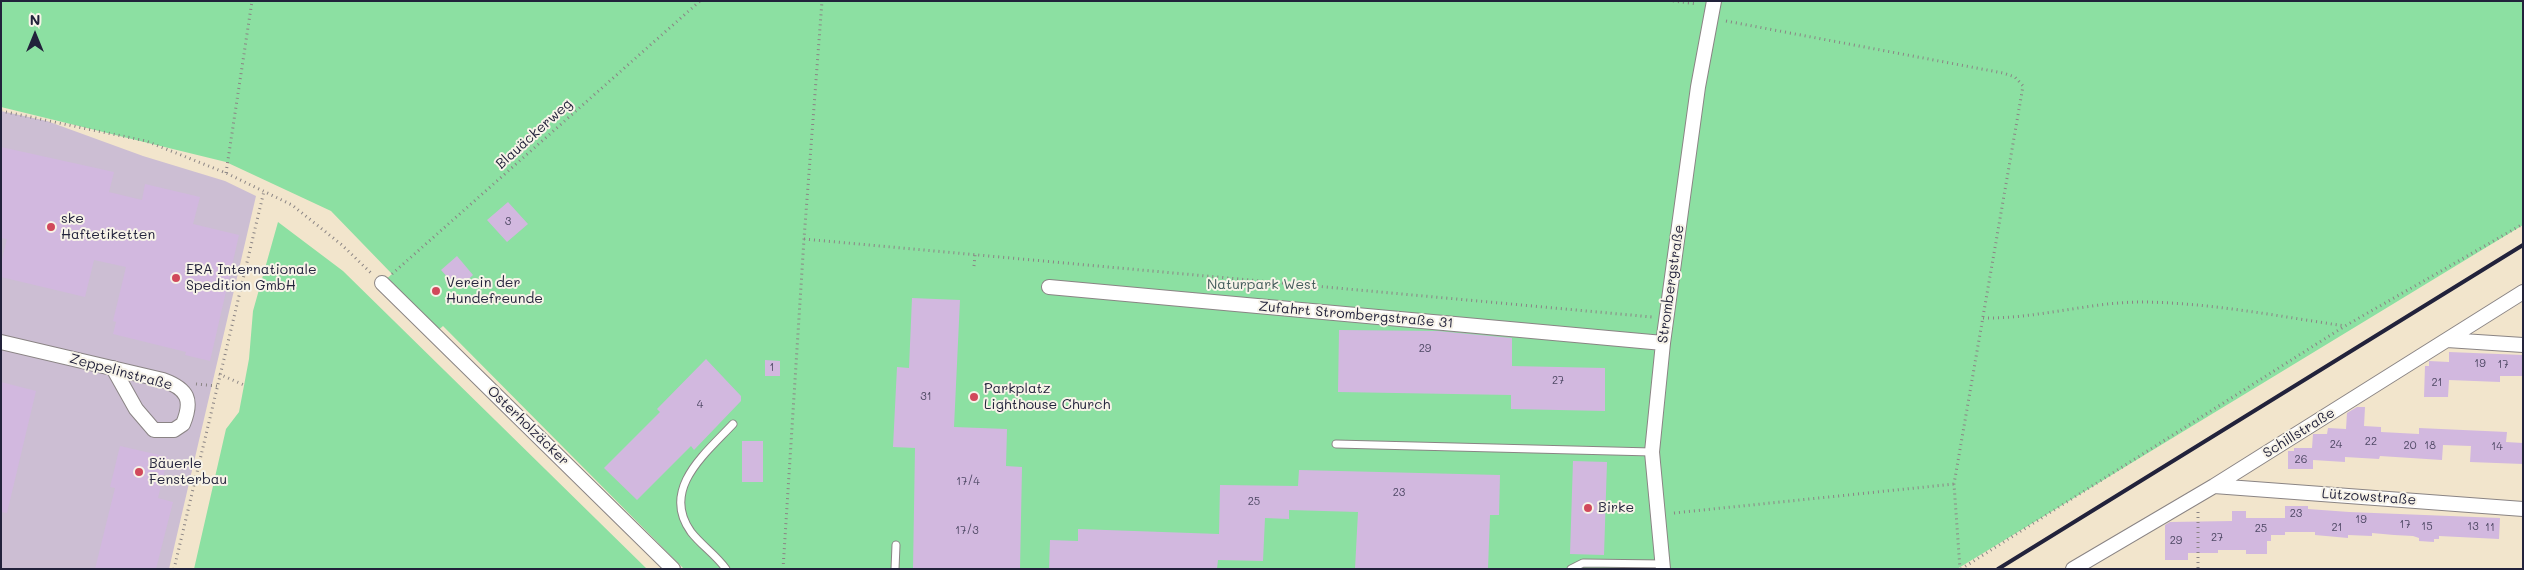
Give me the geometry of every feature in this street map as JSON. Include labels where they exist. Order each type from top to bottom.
[{"type":"street","name":"Strombergstraße","points":[[1663,566],[1652,452],[1666,318],[1698,87],[1712,9]]},
{"type":"street","name":"Osterholzäcker","points":[[382,284],[673,569]]},
{"type":"street","name":"Zufahrt Strombergstraße 31","points":[[1049,287],[1663,343]]},
{"type":"street","name":"Schillstraße","points":[[2073,569],[2214,486],[2523,292]]},
{"type":"street","points":[[2448,340],[2523,345]]},
{"type":"street","name":"Zeppelinstraße","points":[[1,342],[114,368],[177,385],[186,394],[190,404],[183,424],[174,430],[154,430],[140,415],[114,368]]},
{"type":"street","name":"Lützowstraße","points":[[2214,486],[2523,509]]},
{"type":"lane","points":[[726,569],[691,532],[682,513],[681,494],[687,475],[733,424]]},
{"type":"lane","points":[[1336,444],[1652,452]]},
{"type":"lane","points":[[895,569],[896,545]]},
{"type":"lane","points":[[1571,569],[1583,563],[1663,566]]},
{"type":"path","points":[[226,173],[252,1]]},
{"type":"path","name":"Blauäckerweg","points":[[382,284],[700,1]]},
{"type":"path","points":[[783,569],[804,239],[822,1]]},
{"type":"path","points":[[1673,1],[2016,77],[2023,86],[1954,484],[1961,569],[2345,326],[2523,224]]},
{"type":"path","points":[[1,111],[146,141],[226,173],[292,205],[342,245],[382,284]]},
{"type":"path","points":[[174,569],[264,191]]},
{"type":"path","points":[[804,239],[1666,318]]},
{"type":"path","points":[[974,266],[976,255]]},
{"type":"path","points":[[1983,318],[2029,316],[2138,302],[2224,309],[2345,326]]},
{"type":"path","points":[[219,374],[244,385]]},
{"type":"path","points":[[1659,514],[1954,484]]},
{"type":"path","points":[[2198,495],[2198,569]]},
{"type":"shaded area","points":[[1,111],[47,121],[143,156],[225,181],[256,196],[169,569],[1,569]]},
{"type":"green space","name":"Naturpark West","points":[[1,1],[2523,1],[2523,225],[1957,569],[684,569],[443,326],[434,334],[382,283],[392,274],[331,211],[226,162],[1,107]]},
{"type":"green space","points":[[278,222],[343,271],[647,569],[194,569],[226,429],[239,412],[249,359],[253,311]]},
{"type":"building","points":[[1,147],[114,172],[109,192],[142,200],[145,184],[200,197],[193,224],[239,235],[210,361],[185,355],[186,352],[113,334],[116,322],[113,321],[126,267],[94,260],[85,297],[1,277],[1,264],[7,239],[1,238]]},
{"type":"building","points":[[508,202],[528,224],[507,242],[487,220]]},
{"type":"building","points":[[457,256],[473,275],[458,289],[441,270]]},
{"type":"building","points":[[912,298],[960,300],[954,427],[1007,429],[1006,466],[1022,467],[1020,569],[913,569],[915,448],[893,447],[897,367],[909,368]]},
{"type":"building","points":[[1339,330],[1438,331],[1512,338],[1512,366],[1605,368],[1605,411],[1511,409],[1511,395],[1338,392]]},
{"type":"building","points":[[2449,352],[2523,355],[2523,376],[2500,376],[2500,382],[2449,380],[2448,397],[2424,397],[2425,366],[2429,366],[2429,361],[2449,362]]},
{"type":"building","points":[[706,359],[741,396],[741,401],[694,450],[691,446],[637,500],[604,468],[660,412],[657,409]]},
{"type":"building","points":[[765,360],[780,361],[780,376],[765,376]]},
{"type":"building","points":[[1,382],[36,391],[7,513],[1,512]]},
{"type":"building","points":[[2357,407],[2365,407],[2364,426],[2381,427],[2381,432],[2419,434],[2419,428],[2507,432],[2506,442],[2523,443],[2523,464],[2470,462],[2471,446],[2443,445],[2442,460],[2380,456],[2379,459],[2345,457],[2345,462],[2313,460],[2313,469],[2288,469],[2288,451],[2294,451],[2294,448],[2312,448],[2313,434],[2327,434],[2328,428],[2346,429],[2347,413]]},
{"type":"building","points":[[742,441],[763,441],[763,482],[742,482]]},
{"type":"building","points":[[120,446],[168,457],[158,498],[173,502],[156,569],[95,569],[115,488],[110,487]]},
{"type":"building","name":"Birke","points":[[1573,461],[1607,462],[1604,555],[1570,554]]},
{"type":"building","points":[[1299,470],[1500,475],[1499,515],[1490,515],[1488,569],[1355,569],[1358,512],[1289,510],[1289,519],[1265,518],[1263,561],[1218,560],[1217,569],[1049,569],[1050,540],[1078,541],[1078,529],[1219,534],[1220,485],[1298,486]]},
{"type":"building","points":[[2285,506],[2308,506],[2308,509],[2349,512],[2500,518],[2499,539],[2439,536],[2439,539],[2434,539],[2434,542],[2419,541],[2419,538],[2413,536],[2372,533],[2372,536],[2348,535],[2348,538],[2315,535],[2315,532],[2285,532],[2285,535],[2271,535],[2271,541],[2267,541],[2267,554],[2246,554],[2246,550],[2218,550],[2218,553],[2188,553],[2188,560],[2165,560],[2165,525],[2170,522],[2232,521],[2232,511],[2246,511],[2246,518],[2285,518]]},
{"type":"railway","points":[[1998,569],[2523,245]]},
{"type":"place","name":"ske Haftetiketten","points":[[51,227]]},
{"type":"place","name":"ERA Internationale Spedition GmbH","points":[[176,278]]},
{"type":"place","name":"Verein der Hundefreunde","points":[[436,291]]},
{"type":"place","name":"Parkplatz Lighthouse Church","points":[[974,397]]},
{"type":"place","name":"Bäuerle Fensterbau","points":[[139,472]]},
{"type":"place","name":"Birke","points":[[1588,508]]}]
